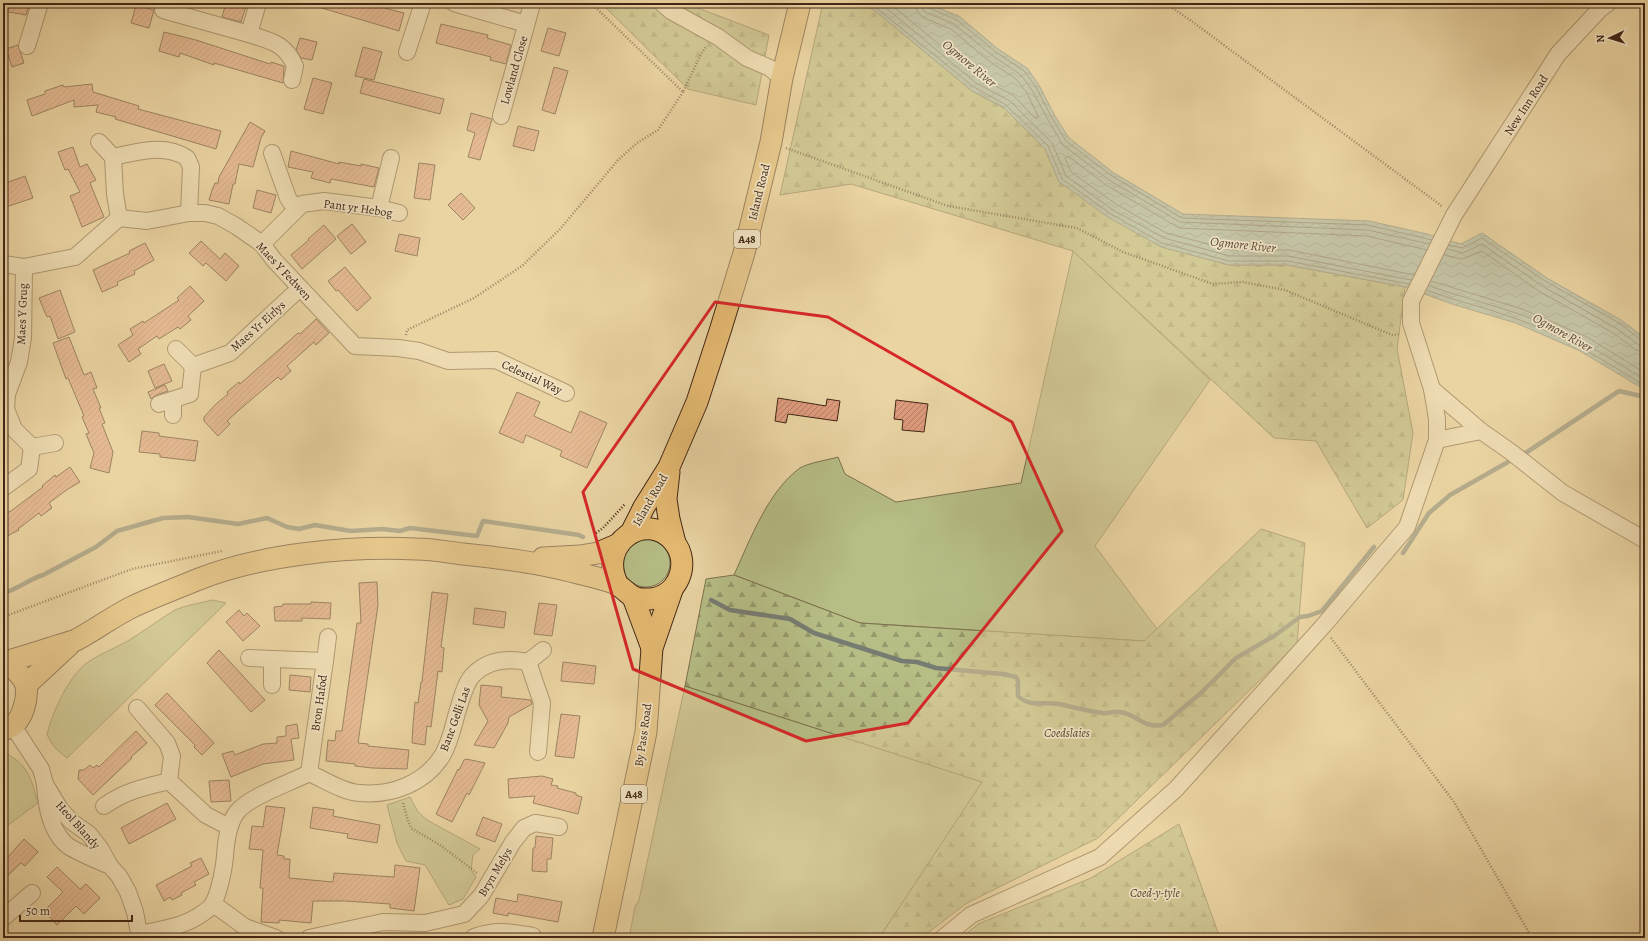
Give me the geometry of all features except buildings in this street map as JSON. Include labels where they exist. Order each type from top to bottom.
[{"type":"main road","name":"Island Road","points":[[625,538],[669,467],[697,402],[744,253],[771,142],[782,78],[800,3]]},
{"type":"main road","name":"Island Road","points":[[669,467],[666,499],[675,543]]},
{"type":"main road","points":[[26,685],[74,641],[131,608],[201,578],[247,565],[295,555],[353,550],[416,549],[508,559],[571,571],[625,591],[642,600],[662,597],[672,590],[681,573],[682,563],[680,552],[675,543],[664,534],[650,529],[640,530],[598,553],[580,556],[508,559]]},
{"type":"main road","points":[[625,538],[612,560],[613,573],[625,591]]},
{"type":"main road","name":"By Pass Road","points":[[603,938],[646,732],[652,648],[672,590]]},
{"type":"main road","name":"By Pass Road","points":[[625,591],[652,648]]},
{"type":"main road","points":[[4,662],[74,641]]},
{"type":"main road","points":[[4,662],[20,674],[26,685],[25,704],[19,718],[8,728]]},
{"type":"street","points":[[27,46],[40,3]]},
{"type":"street","points":[[250,35],[258,3]]},
{"type":"street","points":[[407,52],[423,3]]},
{"type":"street","name":"Lowland Close","points":[[454,3],[526,24]]},
{"type":"street","points":[[662,3],[671,12],[715,36],[747,58],[770,68],[782,78]]},
{"type":"street","name":"New Inn Road","points":[[1414,334],[1411,323],[1411,301],[1454,215],[1558,54],[1600,9],[1608,3]]},
{"type":"street","name":"Lowland Close","points":[[501,116],[532,4]]},
{"type":"street","points":[[163,10],[278,44],[287,53],[295,66],[292,80]]},
{"type":"street","points":[[3,264],[24,267],[75,257],[119,218],[115,194],[113,157],[99,142]]},
{"type":"street","points":[[113,157],[146,150],[172,151],[187,158],[191,168],[189,213]]},
{"type":"street","points":[[272,153],[288,198],[296,210]]},
{"type":"street","points":[[379,208],[391,158]]},
{"type":"street","name":"Pant yr Hebog","points":[[262,244],[302,204],[324,202],[379,208],[399,213]]},
{"type":"street","name":"Maes Y Fedwen","points":[[119,218],[147,221],[189,213],[205,213],[218,216],[236,226],[262,244],[274,260],[355,346]]},
{"type":"street","name":"Maes Y Grug","points":[[24,267],[23,338],[19,362],[7,394],[6,409],[14,429],[32,447]]},
{"type":"street","name":"Maes Yr Eirlys","points":[[193,366],[230,353],[300,288]]},
{"type":"street","points":[[943,938],[971,915],[1100,857],[1176,789],[1324,625],[1407,527],[1437,440],[1437,420],[1432,388],[1414,334]]},
{"type":"street","name":"Celestial Way","points":[[355,346],[403,348],[419,351],[448,361],[496,360],[566,393]]},
{"type":"street","points":[[173,415],[166,402],[190,394],[193,366],[176,349]]},
{"type":"street","points":[[1432,388],[1481,431],[1511,452],[1563,493],[1645,540]]},
{"type":"street","points":[[1437,440],[1481,431]]},
{"type":"street","points":[[3,488],[29,469],[32,447],[55,443]]},
{"type":"street","points":[[325,661],[328,637]]},
{"type":"street","points":[[538,752],[542,703],[528,662],[543,650]]},
{"type":"street","name":"Bron Hafod","points":[[249,658],[325,661],[309,774]]},
{"type":"street","name":"Banc Gelli Las","points":[[309,774],[359,793],[384,793],[407,786],[428,773],[442,756],[450,740],[461,701],[473,674],[494,661],[513,659],[528,662]]},
{"type":"street","points":[[272,660],[272,686]]},
{"type":"street","points":[[137,708],[167,743],[172,756],[170,781]]},
{"type":"street","name":"Heol Blandy","points":[[8,728],[41,769],[45,784],[46,800],[52,822],[57,833],[67,845],[110,866],[119,876],[128,892],[135,912],[140,936]]},
{"type":"street","points":[[140,936],[180,931],[212,906],[223,874],[229,827],[238,812],[250,802],[278,787],[309,774]]},
{"type":"street","points":[[170,781],[206,815],[229,827]]},
{"type":"street","points":[[104,806],[117,797],[143,787],[170,781]]},
{"type":"street","name":"Bryn Melys","points":[[464,914],[481,896],[513,842],[524,828],[535,823],[559,827]]},
{"type":"street","points":[[3,918],[32,893]]},
{"type":"street","points":[[212,906],[219,908],[245,927],[276,938]]},
{"type":"street","points":[[314,938],[383,922],[425,923],[464,914],[474,937],[487,932],[506,931],[533,936]]},
{"type":"path","points":[[591,3],[683,92]]},
{"type":"path","points":[[1165,3],[1454,215]]},
{"type":"path","points":[[403,348],[408,330],[474,298],[522,266],[561,228],[618,160],[638,143],[658,130],[683,92],[701,54],[715,36]]},
{"type":"path","points":[[771,142],[948,206],[1077,228],[1123,252],[1213,284],[1243,282],[1285,290],[1392,335],[1414,334]]},
{"type":"path","points":[[1324,625],[1326,631],[1454,802],[1532,938]]},
{"type":"path","points":[[400,788],[404,809],[411,828],[465,862],[493,877]]},
{"type":"highlighted area","points":[[715,302],[828,317],[1012,422],[1062,531],[908,723],[806,741],[633,669],[583,492]]},
{"type":"green space","points":[[601,3],[689,3],[690,5],[769,35],[756,105],[688,89]]},
{"type":"green space","points":[[823,3],[862,3],[874,10],[972,91],[1004,108],[1045,149],[1059,182],[1196,256],[1229,265],[1287,265],[1405,287],[1397,349],[1413,433],[1403,500],[1367,528],[1316,441],[1274,438],[1073,251],[851,184],[780,195]]},
{"type":"green space","points":[[1073,251],[1210,380],[1095,546],[1157,629],[1144,641],[860,623],[734,575],[753,532],[769,503],[789,478],[800,468],[808,465],[838,457],[845,474],[896,502],[1021,483]]},
{"type":"green space","name":"Coedslaies","points":[[1261,529],[1305,543],[1297,644],[1098,838],[967,903],[921,938],[879,938],[982,782],[685,686],[706,579],[734,575],[860,623],[1144,641]]},
{"type":"green space","points":[[646,539],[655,541],[663,546],[668,554],[670,563],[668,572],[663,580],[655,585],[646,587],[637,585],[629,580],[624,572],[622,563],[624,554],[629,546],[637,541]]},
{"type":"green space","points":[[213,600],[226,603],[67,758],[55,748],[47,735],[49,726],[62,695],[81,668],[93,659],[126,642],[175,610],[189,605]]},
{"type":"green space","points":[[685,686],[983,782],[879,938],[629,938],[635,907],[639,900]]},
{"type":"green space","points":[[3,752],[23,767],[33,786],[38,803],[3,829]]},
{"type":"green space","points":[[410,797],[418,812],[427,820],[480,849],[473,855],[471,870],[476,877],[463,899],[449,905],[425,865],[406,861],[397,843],[387,805]]},
{"type":"green space","name":"Coed-y-tyle","points":[[1179,824],[1220,938],[961,938],[978,924],[1091,878]]},
{"type":"water","name":"Ogmore River","points":[[862,3],[926,3],[959,16],[998,49],[1027,68],[1039,85],[1055,116],[1069,138],[1114,173],[1183,214],[1369,221],[1427,234],[1461,244],[1482,233],[1547,278],[1621,320],[1645,338],[1645,390],[1580,351],[1516,323],[1455,305],[1405,287],[1287,265],[1229,265],[1161,247],[1108,217],[1059,182],[1045,149],[1004,108],[972,91],[874,10]]},
{"type":"waterway","points":[[1524,454],[1619,391],[1645,397]]},
{"type":"waterway","points":[[1403,553],[1429,513],[1450,495],[1508,462]]},
{"type":"waterway","points":[[3,593],[43,575],[96,547],[117,531],[163,518],[188,517],[238,524],[267,518],[287,527],[299,529],[315,525],[351,531],[382,529],[400,531],[410,528],[477,536],[483,521],[579,535],[583,537]]},
{"type":"waterway","points":[[711,600],[730,610],[790,619],[814,633],[902,661],[917,662],[936,668],[1003,674],[1016,677],[1018,681],[1018,696],[1028,702],[1054,703],[1102,713],[1126,713],[1149,725],[1163,725],[1202,692],[1236,658],[1274,636],[1300,617],[1322,611],[1374,547]]}]
